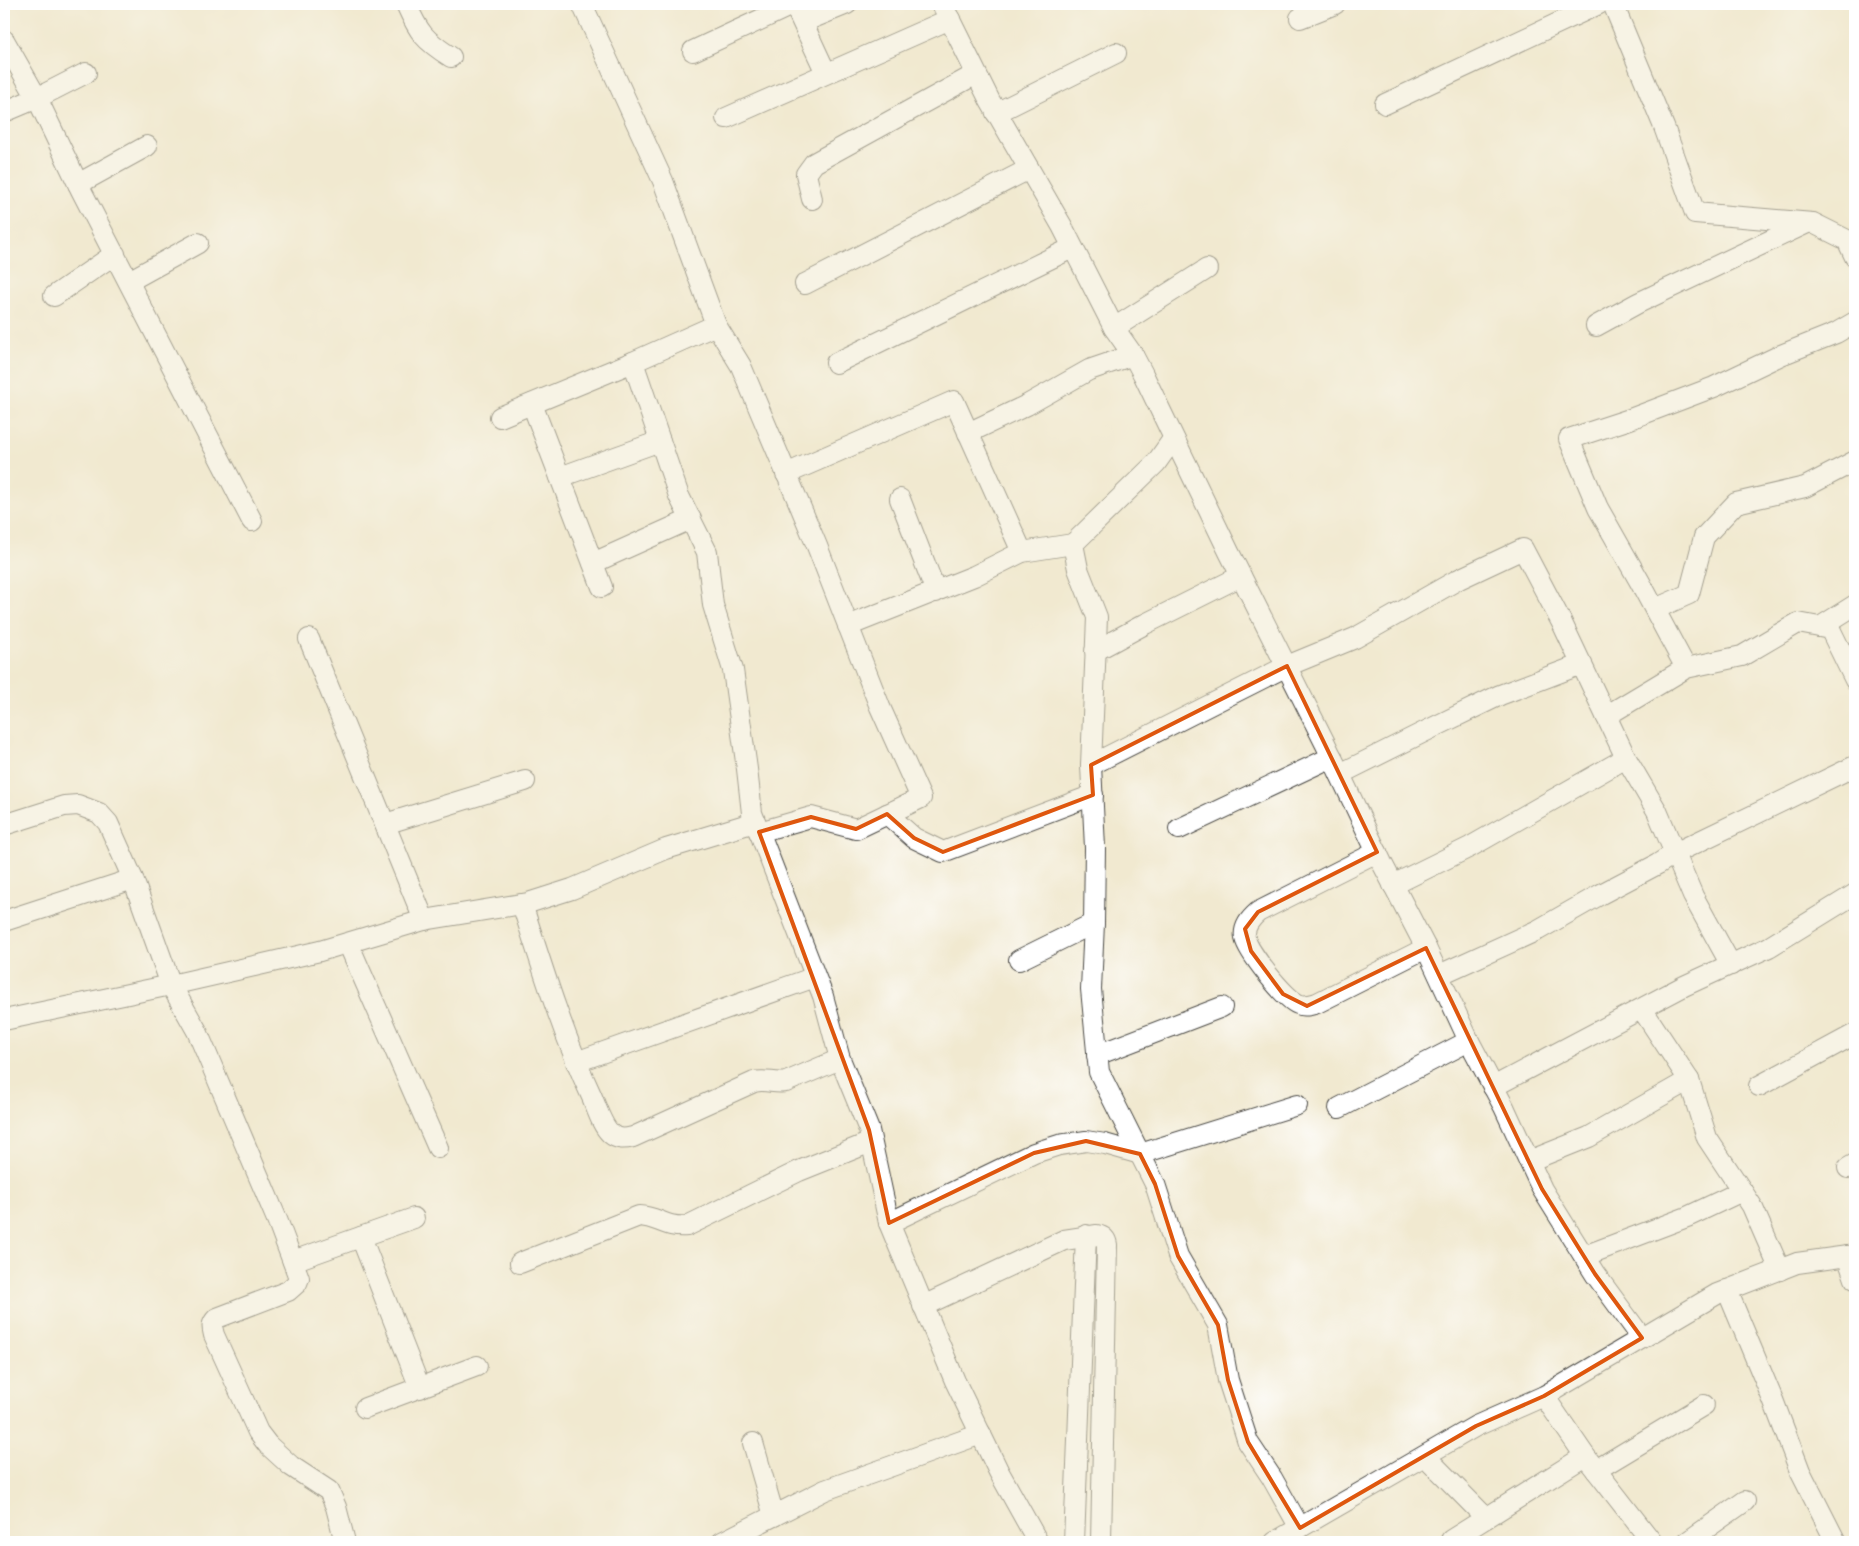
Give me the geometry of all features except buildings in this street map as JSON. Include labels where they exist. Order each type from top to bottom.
[{"type":"street","points":[[406,4],[418,29],[431,44],[451,57]]},
{"type":"street","points":[[4,1020],[171,986],[348,944],[424,920],[522,904],[572,889],[666,849],[757,827],[811,817],[856,829],[921,798],[880,707],[817,546],[741,366],[716,325],[664,182],[582,4]]},
{"type":"street","points":[[693,50],[794,4],[826,73]]},
{"type":"street","points":[[802,22],[847,4]]},
{"type":"street","points":[[1300,18],[1335,4]]},
{"type":"street","points":[[1385,104],[1599,4]]},
{"type":"street","points":[[1613,4],[1664,127],[1695,214],[1813,224],[1847,240],[1855,257]]},
{"type":"street","points":[[726,118],[826,73],[946,11],[996,113],[1062,226],[1114,328],[1133,355],[1393,885],[1426,948],[1542,1189],[1594,1274],[1642,1338]]},
{"type":"street","points":[[4,40],[37,98],[78,184],[252,521]]},
{"type":"street","points":[[996,113],[1116,53]]},
{"type":"street","points":[[4,112],[37,98],[86,73]]},
{"type":"street","points":[[812,199],[806,174],[814,163],[976,74]]},
{"type":"street","points":[[78,184],[147,146]]},
{"type":"street","points":[[805,284],[1029,169]]},
{"type":"street","points":[[1596,326],[1638,303],[1807,223]]},
{"type":"street","points":[[129,281],[198,243]]},
{"type":"street","points":[[836,363],[1072,248]]},
{"type":"street","points":[[54,296],[115,254]]},
{"type":"street","points":[[1114,328],[1207,269]]},
{"type":"street","points":[[1686,668],[1598,508],[1569,439],[1630,420],[1714,387],[1855,322]]},
{"type":"street","points":[[500,418],[716,325]]},
{"type":"street","points":[[968,433],[1027,405],[1088,370],[1133,355]]},
{"type":"street","points":[[633,362],[679,496],[707,552],[713,605],[733,670],[752,813],[822,996],[840,1060],[869,1130],[889,1223],[922,1306],[955,1381],[999,1472],[1038,1542]]},
{"type":"street","points":[[786,474],[954,401],[1022,552]]},
{"type":"street","points":[[532,404],[602,587]]},
{"type":"street","points":[[848,626],[974,576],[1022,552],[1073,544],[1156,463],[1173,439]]},
{"type":"street","points":[[560,477],[660,441]]},
{"type":"street","points":[[1655,609],[1689,594],[1704,537],[1736,503],[1805,487],[1855,461]]},
{"type":"street","points":[[900,499],[936,592]]},
{"type":"street","points":[[593,563],[691,519]]},
{"type":"street","points":[[1073,544],[1078,569],[1097,617],[1091,764],[1094,923],[1091,989],[1099,1072],[1155,1184],[1178,1256],[1218,1325],[1228,1380],[1248,1442],[1272,1478],[1300,1528]]},
{"type":"street","points":[[1091,764],[1287,666],[1355,638],[1459,579],[1523,549],[1582,664],[1626,758],[1657,811],[1693,896],[1730,965]]},
{"type":"street","points":[[1095,651],[1241,576]]},
{"type":"street","points":[[1820,627],[1855,605]]},
{"type":"street","points":[[1606,716],[1686,668],[1742,656],[1798,623],[1830,629],[1855,680]]},
{"type":"street","points":[[309,639],[424,920]]},
{"type":"street","points":[[1179,829],[1424,732],[1500,695],[1582,664]]},
{"type":"street","points":[[1393,885],[1470,847],[1626,758]]},
{"type":"street","points":[[1439,975],[1538,930],[1675,853],[1855,766]]},
{"type":"street","points":[[385,824],[524,780]]},
{"type":"street","points":[[887,814],[914,838],[943,852],[1093,796]]},
{"type":"street","points":[[4,825],[64,806],[78,805],[99,813],[108,823],[133,879],[171,986],[197,1032],[299,1278],[294,1287],[223,1315],[213,1322],[212,1326],[258,1432],[268,1445],[291,1466],[329,1491],[336,1506],[345,1542]]},
{"type":"street","points":[[1377,852],[1258,912],[1249,920],[1245,929],[1245,938],[1251,951],[1283,994],[1300,1005],[1308,1006],[1426,948]]},
{"type":"street","points":[[4,921],[133,879]]},
{"type":"street","points":[[1493,1088],[1642,1009],[1769,947],[1855,894]]},
{"type":"street","points":[[522,904],[549,989],[576,1062],[606,1128],[617,1138],[633,1137],[754,1082],[761,1080],[786,1082],[840,1060]]},
{"type":"street","points":[[1020,960],[1094,923]]},
{"type":"street","points":[[348,944],[438,1148]]},
{"type":"street","points":[[576,1062],[815,977]]},
{"type":"street","points":[[1097,1055],[1222,1007]]},
{"type":"street","points":[[1642,1009],[1689,1080],[1706,1138],[1752,1206],[1780,1270]]},
{"type":"street","points":[[1759,1086],[1855,1034]]},
{"type":"street","points":[[1339,1108],[1470,1041]]},
{"type":"street","points":[[1529,1161],[1589,1137],[1689,1080]]},
{"type":"street","points":[[889,1223],[1034,1153],[1058,1145],[1086,1141],[1105,1144],[1140,1154],[1297,1105]]},
{"type":"street","points":[[520,1263],[639,1216],[648,1216],[666,1225],[687,1226],[799,1171],[871,1142]]},
{"type":"street","points":[[1584,1256],[1688,1217],[1742,1192]]},
{"type":"street","points":[[293,1261],[414,1218]]},
{"type":"street","points":[[922,1306],[1064,1240],[1101,1235],[1105,1239],[1101,1542]]},
{"type":"street","points":[[1074,1542],[1086,1236]]},
{"type":"street","points":[[361,1237],[420,1388]]},
{"type":"street","points":[[1275,1542],[1476,1426],[1544,1396],[1717,1294],[1796,1263],[1851,1256],[1855,1279]]},
{"type":"street","points":[[1727,1290],[1773,1400],[1800,1471],[1836,1542]]},
{"type":"street","points":[[365,1408],[477,1366]]},
{"type":"street","points":[[1544,1396],[1650,1542]]},
{"type":"street","points":[[1078,1407],[1104,1406]]},
{"type":"street","points":[[1451,1540],[1486,1518],[1704,1406]]},
{"type":"street","points":[[722,1542],[825,1490],[981,1434]]},
{"type":"street","points":[[753,1443],[774,1516]]},
{"type":"street","points":[[1426,1456],[1486,1518]]},
{"type":"street","points":[[1686,1542],[1745,1501]]},
{"type":"highlighted area","points":[[1287,666],[1377,852],[1258,912],[1245,929],[1251,951],[1283,994],[1307,1006],[1426,948],[1542,1189],[1595,1274],[1642,1338],[1544,1396],[1476,1426],[1300,1528],[1248,1442],[1228,1380],[1218,1325],[1178,1256],[1155,1184],[1140,1154],[1086,1141],[1034,1153],[889,1223],[869,1130],[759,832],[811,817],[856,829],[887,814],[914,838],[943,852],[1093,795],[1091,765]]}]
